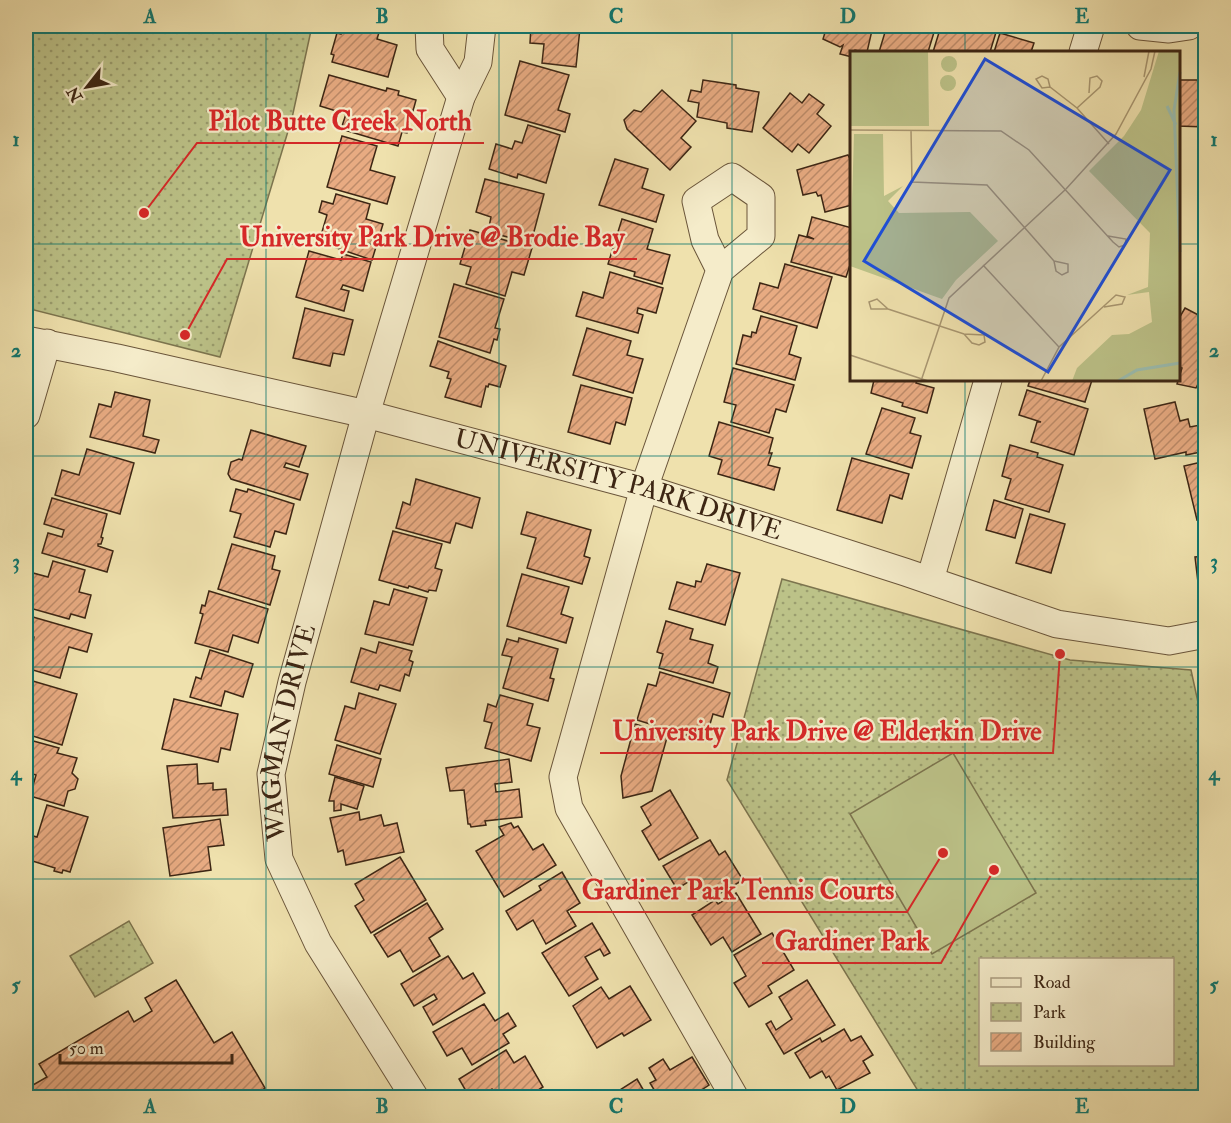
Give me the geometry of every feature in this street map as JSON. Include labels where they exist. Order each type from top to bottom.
[{"type":"street","points":[[429,26],[430,49],[460,97]]},
{"type":"street","name":"WAGMAN DRIVE","points":[[415,1098],[318,943],[279,859],[271,774],[292,682],[366,414],[460,97],[478,62],[482,26]]},
{"type":"street","points":[[1083,51],[1091,26]]},
{"type":"street","points":[[1140,26],[1168,29],[1189,26]]},
{"type":"street","points":[[720,270],[644,488],[563,777],[569,808],[735,1098]]},
{"type":"street","points":[[26,415],[36,342]]},
{"type":"street","name":"UNIVERSITY PARK DRIVE","points":[[36,342],[366,414],[644,488],[930,580],[1057,624],[1169,640],[1206,634]]},
{"type":"street","points":[[930,580],[988,381]]},
{"type":"green space","points":[[26,26],[312,26],[292,118],[220,357],[26,308]]},
{"type":"green space","points":[[782,579],[1070,660],[1191,670],[1206,739],[1205,1097],[919,1097],[920,1094],[727,780]]},
{"type":"green space","points":[[953,753],[1036,893],[932,954],[850,814]]},
{"type":"green space","points":[[129,921],[153,963],[95,997],[70,956]]},
{"type":"building","points":[[343,26],[381,26],[377,39],[397,45],[388,77],[332,62],[334,55],[331,54],[337,33],[341,34]]},
{"type":"building","points":[[531,26],[590,26],[590,29],[580,28],[576,67],[542,63],[544,44],[530,43]]},
{"type":"building","points":[[827,26],[873,26],[867,51],[850,51],[850,56],[840,54],[843,45],[840,47],[823,39]]},
{"type":"building","points":[[921,26],[935,29],[928,51],[879,51],[886,29],[880,27]]},
{"type":"building","points":[[941,26],[984,26],[997,29],[990,51],[933,51]]},
{"type":"building","points":[[1000,33],[1034,43],[1031,51],[994,51]]},
{"type":"building","points":[[520,61],[569,75],[558,110],[570,114],[565,132],[505,115]]},
{"type":"building","points":[[329,75],[386,91],[387,88],[399,91],[398,95],[416,100],[407,133],[402,132],[398,146],[341,129],[346,114],[320,106]]},
{"type":"building","points":[[703,80],[736,85],[736,88],[759,92],[752,132],[727,128],[727,123],[697,117],[699,103],[688,101],[691,90],[701,92]]},
{"type":"building","points":[[1180,80],[1206,80],[1206,127],[1180,126]]},
{"type":"building","points":[[662,90],[696,121],[681,138],[691,147],[670,170],[627,129],[624,120],[634,110],[641,112]]},
{"type":"building","points":[[790,93],[802,103],[809,94],[824,105],[817,114],[831,126],[809,153],[798,144],[792,152],[763,128]]},
{"type":"building","points":[[528,125],[560,135],[546,183],[518,174],[517,178],[489,169],[496,144],[512,149],[515,141],[522,143]]},
{"type":"building","points":[[342,136],[377,146],[370,170],[395,177],[387,204],[327,187]]},
{"type":"building","points":[[848,155],[850,159],[850,206],[825,212],[821,195],[818,196],[816,192],[803,195],[797,170]]},
{"type":"building","points":[[615,159],[648,169],[642,188],[664,195],[656,222],[599,205]]},
{"type":"building","points":[[485,179],[544,194],[531,243],[488,232],[491,217],[476,212]]},
{"type":"building","points":[[336,194],[370,204],[366,219],[383,224],[372,260],[319,242],[327,215],[319,212],[322,201],[333,204]]},
{"type":"building","points":[[812,217],[850,227],[850,265],[846,277],[791,262],[799,235],[814,239],[807,236]]},
{"type":"building","points":[[622,219],[653,229],[647,249],[670,255],[662,284],[634,276],[635,272],[608,264]]},
{"type":"building","points":[[470,230],[532,248],[524,275],[512,272],[505,296],[466,284],[471,267],[460,264]]},
{"type":"building","points":[[309,251],[341,260],[343,254],[371,262],[363,291],[343,285],[341,289],[349,291],[344,311],[296,297]]},
{"type":"building","points":[[785,264],[832,277],[817,328],[753,309],[760,283],[778,288]]},
{"type":"building","points":[[610,272],[663,288],[656,313],[638,308],[637,313],[643,315],[638,333],[576,316],[583,292],[603,298]]},
{"type":"building","points":[[454,284],[504,299],[495,328],[500,329],[490,353],[439,337]]},
{"type":"building","points":[[305,308],[353,320],[344,355],[333,353],[330,366],[293,358]]},
{"type":"building","points":[[1185,308],[1206,319],[1206,377],[1201,378],[1196,388],[1177,384],[1180,381],[1182,368],[1180,368],[1180,317]]},
{"type":"building","points":[[761,316],[797,326],[789,354],[801,358],[795,380],[736,364],[743,335],[751,337],[752,332],[756,333]]},
{"type":"building","points":[[587,328],[631,341],[627,355],[643,359],[633,393],[573,375]]},
{"type":"building","points":[[438,341],[506,366],[500,387],[489,384],[488,387],[486,386],[481,407],[445,397],[451,379],[447,378],[449,372],[430,366]]},
{"type":"building","points":[[733,368],[794,385],[786,412],[776,409],[769,433],[731,422],[736,405],[724,402]]},
{"type":"building","points":[[874,381],[917,381],[916,383],[934,388],[927,413],[902,406],[903,403],[871,393]]},
{"type":"building","points":[[1030,381],[1092,381],[1085,402],[1028,386]]},
{"type":"building","points":[[581,385],[632,398],[625,425],[616,422],[610,444],[568,432]]},
{"type":"building","points":[[1027,390],[1088,409],[1074,455],[1031,442],[1037,422],[1041,422],[1019,415]]},
{"type":"building","points":[[115,392],[150,400],[143,436],[159,440],[155,453],[90,437],[99,404],[111,407]]},
{"type":"building","points":[[1175,402],[1180,421],[1188,419],[1190,427],[1206,424],[1206,451],[1186,455],[1186,452],[1155,459],[1144,409]]},
{"type":"building","points":[[882,408],[915,418],[910,433],[921,436],[912,468],[866,454]]},
{"type":"building","points":[[719,422],[773,438],[768,465],[780,468],[774,490],[718,474],[722,460],[709,456]]},
{"type":"building","points":[[251,430],[306,446],[299,467],[286,463],[284,467],[308,474],[300,500],[231,479],[228,474],[231,462],[242,460]]},
{"type":"building","points":[[1010,445],[1038,453],[1037,457],[1063,465],[1049,512],[1005,499],[1011,479],[1002,476]]},
{"type":"building","points":[[87,449],[134,463],[120,514],[55,495],[62,470],[79,475]]},
{"type":"building","points":[[852,458],[909,474],[902,499],[890,495],[882,523],[837,510]]},
{"type":"building","points":[[1206,461],[1206,518],[1197,520],[1184,466]]},
{"type":"building","points":[[416,479],[480,498],[472,528],[456,523],[450,543],[396,528],[403,502],[410,505]]},
{"type":"building","points":[[236,489],[247,492],[248,489],[294,504],[286,534],[275,531],[270,547],[234,537],[241,514],[230,511]]},
{"type":"building","points":[[52,498],[107,514],[101,537],[103,538],[98,546],[113,551],[107,572],[42,553],[48,533],[62,537],[64,530],[44,524]]},
{"type":"building","points":[[994,500],[1023,509],[1015,538],[986,530]]},
{"type":"building","points":[[527,512],[591,530],[584,556],[590,558],[582,584],[527,568],[536,538],[521,534]]},
{"type":"building","points":[[1030,514],[1065,524],[1051,573],[1016,563]]},
{"type":"building","points":[[393,531],[442,544],[435,568],[442,570],[436,591],[429,590],[428,592],[379,580]]},
{"type":"building","points":[[232,544],[275,556],[272,569],[280,571],[270,605],[218,589]]},
{"type":"building","points":[[1206,556],[1206,590],[1199,591],[1195,557]]},
{"type":"building","points":[[53,561],[85,570],[79,592],[91,595],[85,618],[71,614],[69,619],[26,607],[26,597],[33,573],[48,577]]},
{"type":"building","points":[[707,564],[740,573],[725,625],[669,609],[677,582],[695,587],[696,581],[701,582]]},
{"type":"building","points":[[522,574],[569,587],[561,614],[573,618],[566,643],[507,626]]},
{"type":"building","points":[[394,589],[427,598],[413,645],[365,634],[374,601],[389,605]]},
{"type":"building","points":[[209,591],[268,609],[258,643],[233,635],[228,652],[195,643],[203,614],[200,613],[202,605],[205,606]]},
{"type":"building","points":[[26,615],[92,634],[87,652],[69,647],[60,678],[26,668],[26,640],[33,642],[34,637],[26,635]]},
{"type":"building","points":[[666,621],[693,629],[690,639],[713,645],[708,663],[718,667],[713,683],[659,668],[663,654],[657,652]]},
{"type":"building","points":[[519,638],[558,649],[550,678],[554,679],[548,701],[503,688],[512,657],[502,655],[507,639],[518,642]]},
{"type":"building","points":[[379,642],[412,651],[409,660],[413,662],[409,676],[405,674],[400,691],[380,685],[378,690],[351,682],[361,648],[376,653]]},
{"type":"building","points":[[210,650],[253,664],[243,697],[225,691],[221,706],[190,697],[196,677],[201,679]]},
{"type":"building","points":[[660,672],[730,693],[723,717],[713,714],[705,741],[637,720],[648,684],[656,686]]},
{"type":"building","points":[[26,679],[77,694],[62,745],[26,734]]},
{"type":"building","points":[[359,693],[396,704],[380,754],[335,740],[345,706],[355,709]]},
{"type":"building","points":[[500,695],[533,704],[527,725],[540,728],[531,761],[485,748],[492,723],[484,721],[488,704],[496,707]]},
{"type":"building","points":[[174,699],[238,714],[230,750],[221,748],[218,762],[162,749]]},
{"type":"building","points":[[635,724],[668,734],[652,791],[623,798],[621,776]]},
{"type":"building","points":[[26,739],[59,748],[57,753],[77,758],[72,773],[78,779],[75,789],[68,791],[64,806],[30,796],[36,775],[26,772]]},
{"type":"building","points":[[337,745],[381,759],[373,787],[329,774]]},
{"type":"building","points":[[509,759],[512,782],[495,784],[496,792],[519,789],[522,817],[485,821],[486,825],[471,827],[468,824],[464,790],[450,791],[446,768]]},
{"type":"building","points":[[197,764],[198,784],[213,783],[213,790],[226,789],[228,815],[173,818],[167,766]]},
{"type":"building","points":[[335,777],[364,786],[357,809],[341,804],[341,810],[334,811],[334,801],[329,801]]},
{"type":"building","points":[[670,790],[698,838],[659,860],[642,831],[651,825],[641,807]]},
{"type":"building","points":[[47,805],[88,817],[70,872],[54,871],[55,868],[26,859],[33,836],[37,837]]},
{"type":"building","points":[[359,812],[360,820],[381,815],[384,826],[397,823],[404,852],[346,865],[343,850],[338,852],[330,818]]},
{"type":"building","points":[[220,819],[224,845],[208,847],[211,870],[170,876],[163,828]]},
{"type":"building","points":[[511,823],[514,828],[518,826],[533,850],[543,844],[556,865],[504,897],[476,851],[504,835],[499,827]]},
{"type":"building","points":[[710,840],[719,855],[725,851],[743,880],[707,901],[699,887],[696,888],[691,880],[677,889],[663,866]]},
{"type":"building","points":[[400,857],[426,900],[371,933],[355,906],[364,900],[355,884]]},
{"type":"building","points":[[562,872],[580,903],[567,911],[576,926],[546,944],[533,920],[517,930],[506,911],[541,890],[539,886]]},
{"type":"building","points":[[736,893],[761,934],[732,952],[723,937],[711,945],[692,915],[715,900],[718,904]]},
{"type":"building","points":[[427,903],[443,929],[429,938],[440,956],[413,972],[400,950],[388,957],[374,935]]},
{"type":"building","points":[[592,923],[610,953],[604,956],[600,949],[585,957],[598,979],[569,996],[542,953]]},
{"type":"building","points":[[772,933],[794,970],[768,986],[772,993],[749,1007],[734,983],[746,976],[734,955]]},
{"type":"building","points":[[448,956],[463,979],[473,973],[485,993],[433,1025],[423,1007],[437,999],[434,994],[414,1006],[401,984]]},
{"type":"building","points":[[176,980],[214,1043],[232,1032],[265,1088],[250,1098],[26,1098],[26,1089],[47,1077],[39,1064],[128,1011],[134,1022],[152,1011],[145,998]]},
{"type":"building","points":[[807,980],[835,1025],[784,1054],[766,1024],[771,1021],[776,1030],[792,1019],[779,997]]},
{"type":"building","points":[[630,986],[651,1020],[624,1036],[622,1033],[597,1048],[573,1006],[601,987],[609,999]]},
{"type":"building","points":[[484,1004],[495,1021],[508,1013],[516,1026],[503,1034],[509,1043],[472,1065],[462,1048],[447,1056],[433,1032]]},
{"type":"building","points":[[844,1029],[851,1041],[861,1036],[873,1055],[863,1061],[870,1073],[837,1090],[829,1076],[826,1078],[822,1071],[810,1078],[795,1053],[820,1038],[822,1042]]},
{"type":"building","points":[[506,1050],[514,1063],[525,1056],[543,1087],[526,1098],[489,1098],[495,1094],[492,1089],[477,1098],[470,1098],[459,1079]]},
{"type":"building","points":[[692,1057],[709,1085],[694,1095],[696,1098],[659,1098],[650,1083],[656,1080],[649,1068],[663,1059],[670,1070]]},
{"type":"building","points":[[637,1079],[648,1098],[610,1098],[615,1093]]},
{"type":"place","name":"Pilot Butte Creek North","points":[[144,213]]},
{"type":"place","name":"University Park Drive @ Brodie Bay","points":[[185,335]]},
{"type":"place","name":"University Park Drive @ Elderkin Drive","points":[[1060,654]]},
{"type":"place","name":"Gardiner Park Tennis Courts","points":[[943,853]]},
{"type":"place","name":"Gardiner Park","points":[[994,870]]}]
